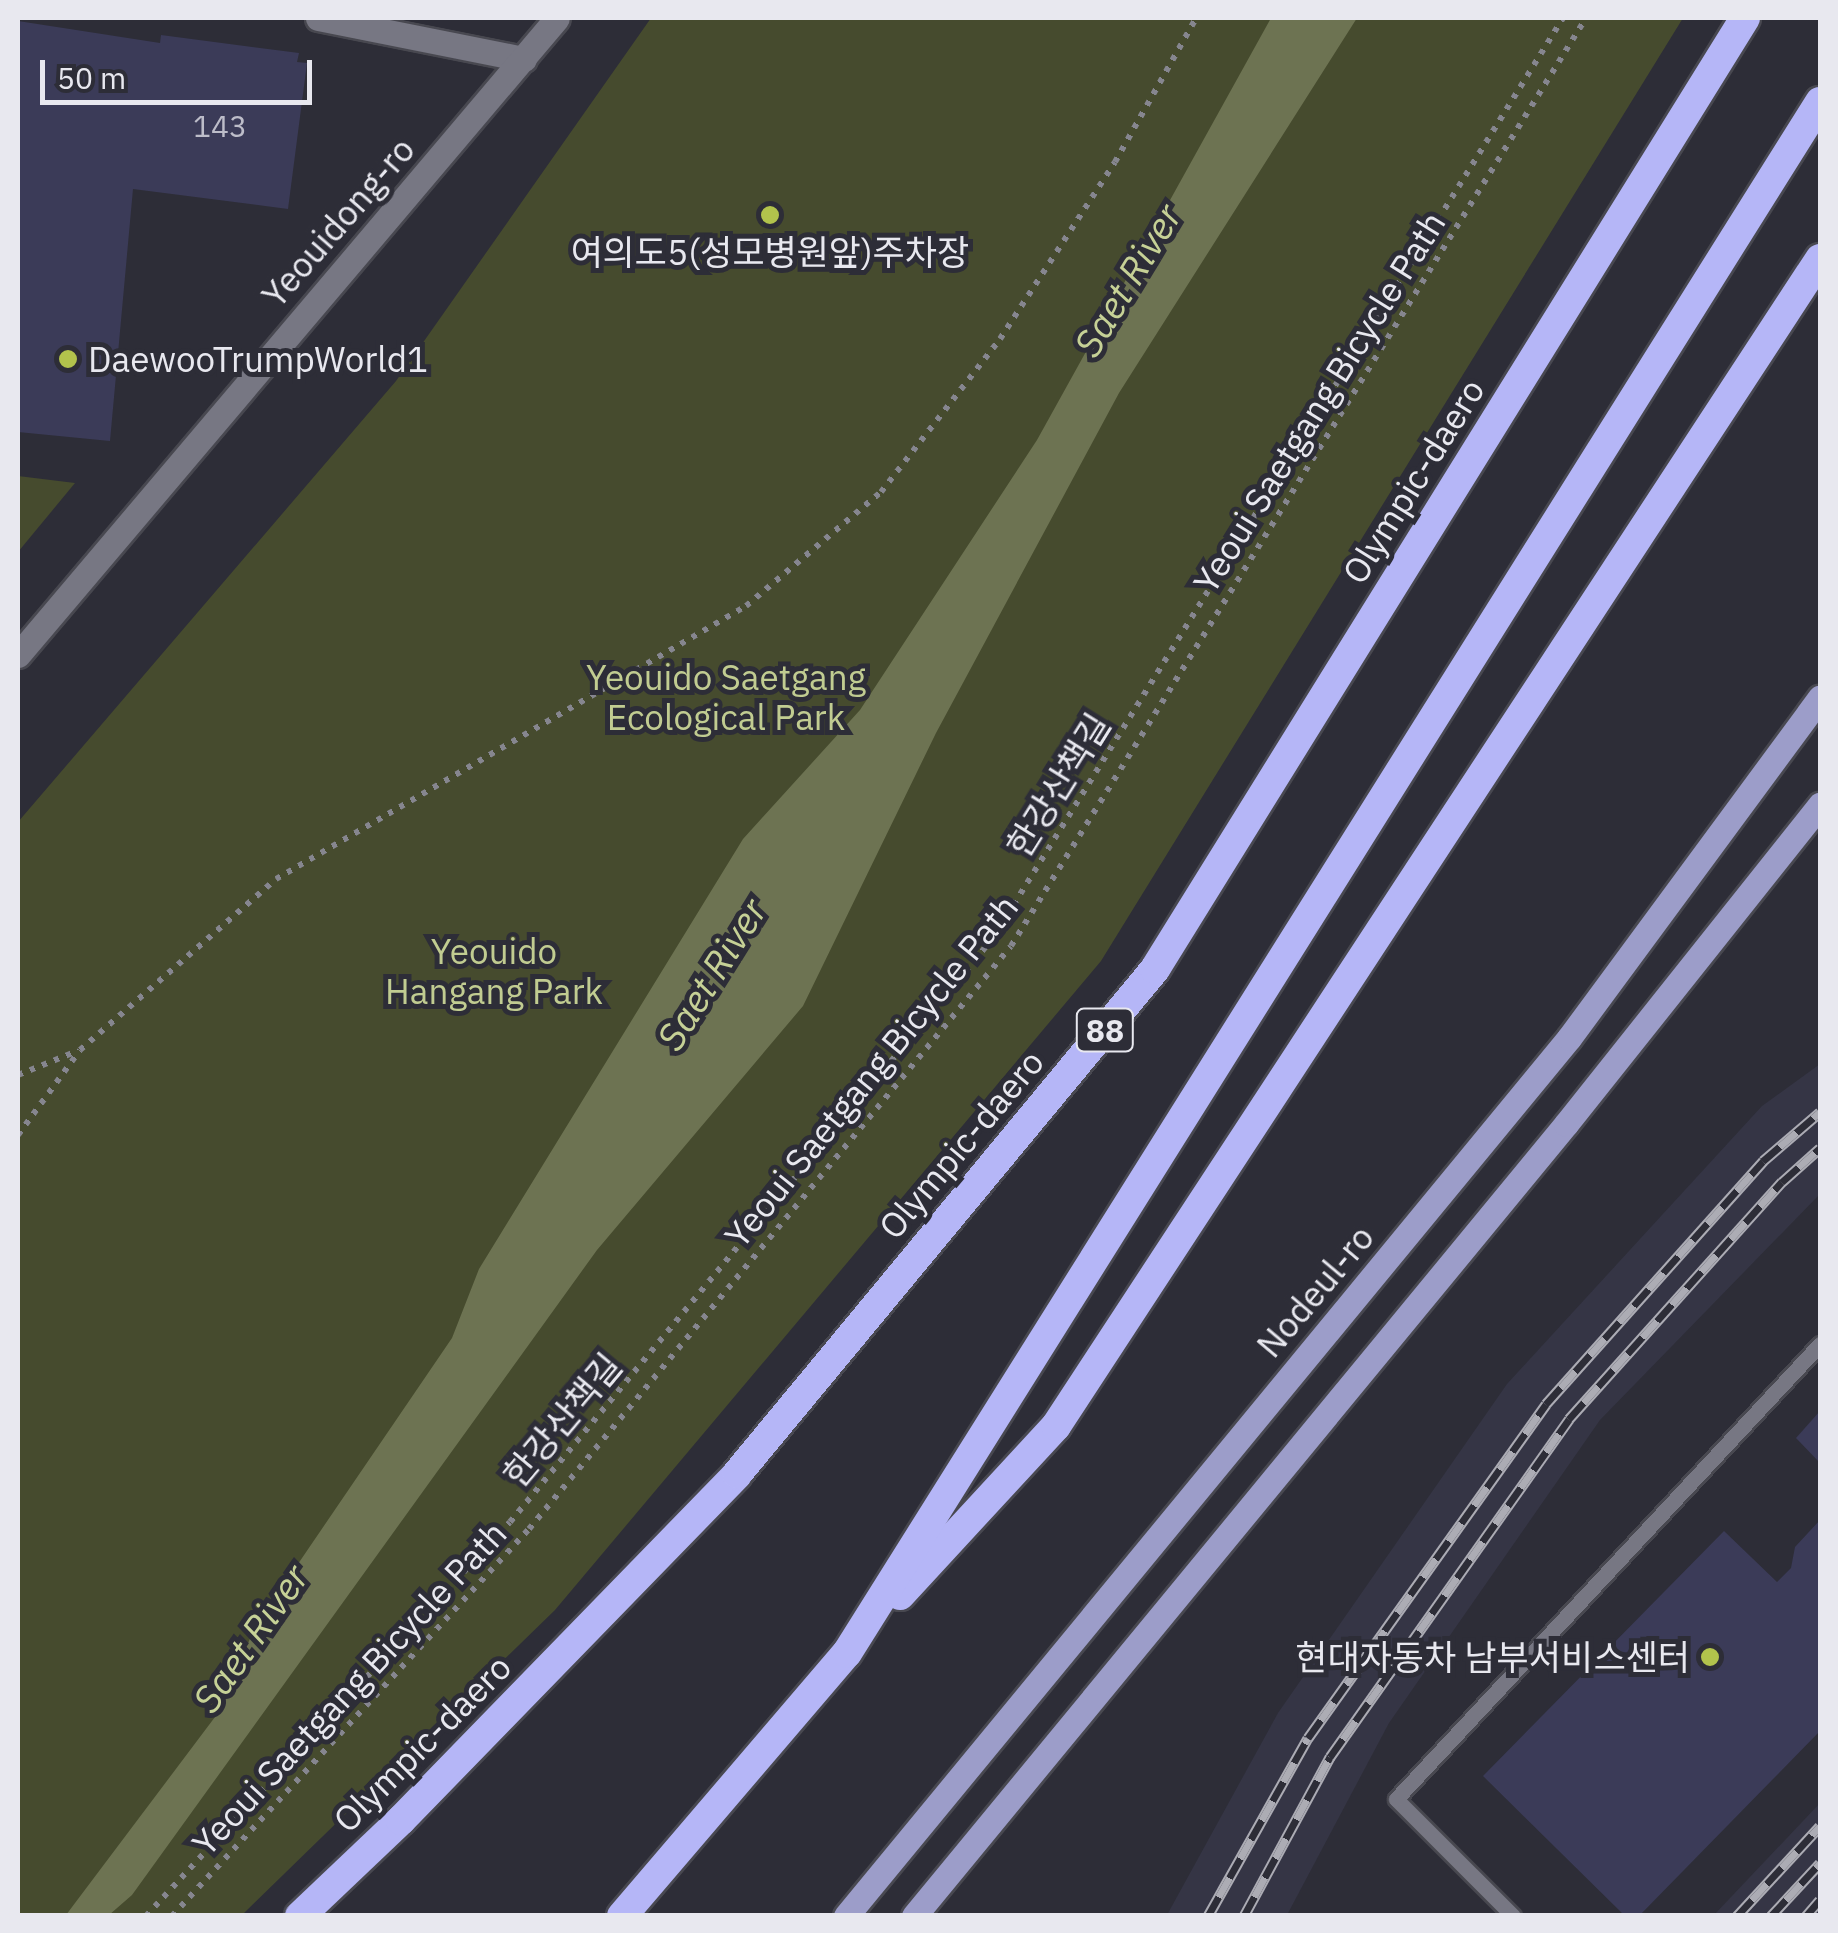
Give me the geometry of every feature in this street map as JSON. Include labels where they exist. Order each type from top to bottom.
[{"type":"highway","name":"Olympic-daero","points":[[300,1916],[402,1820],[737,1474],[1155,969],[1744,18]]},
{"type":"highway","points":[[847,1653],[1820,102]]},
{"type":"highway","points":[[622,1916],[847,1653],[1056,1426],[1820,260]]},
{"type":"main road","points":[[318,18],[524,59]]},
{"type":"main road","name":"Yeouidong-ro","points":[[18,655],[556,18]]},
{"type":"main road","name":"Nodeul-ro","points":[[846,1916],[1569,1038],[1820,698]]},
{"type":"main road","points":[[914,1916],[1566,1124],[1820,805]]},
{"type":"lane","points":[[1513,1916],[1396,1799],[1820,1344]]},
{"type":"path","points":[[18,1135],[80,1050],[276,878],[746,606],[882,492],[1000,339],[1115,162],[1196,18]]},
{"type":"path","name":"한강산책길","points":[[146,1916],[510,1522],[992,938],[1563,18]]},
{"type":"path","name":"Yeoui Saetgang Bicycle Path","points":[[172,1916],[529,1529],[1011,946],[1586,18]]},
{"type":"path","points":[[18,1074],[80,1050]]},
{"type":"shaded area","points":[[1820,1064],[1820,1194],[1600,1420],[1389,1723],[1287,1915],[1167,1915],[1278,1713],[1507,1384],[1762,1106]]},
{"type":"shaded area","points":[[1820,1803],[1820,1915],[1714,1915]]},
{"type":"green space","name":"Yeouido Hangang Park","points":[[651,18],[1683,18],[1101,961],[555,1610],[242,1915],[18,1916],[18,822],[396,381]]},
{"type":"green space","points":[[18,476],[75,483],[18,552]]},
{"type":"water","name":"Saet River","points":[[1271,18],[1357,18],[1119,393],[936,733],[803,1006],[597,1250],[132,1895],[109,1915],[66,1915],[218,1713],[255,1627],[452,1338],[479,1269],[743,839],[860,710],[1037,440]]},
{"type":"building","points":[[18,21],[160,43],[161,35],[299,53],[297,62],[307,63],[288,209],[133,189],[110,441],[18,432]]},
{"type":"building","points":[[1820,1411],[1820,1463],[1796,1438]]},
{"type":"building","name":"현대자동차 남부서비스센터","points":[[1820,1520],[1820,1731],[1639,1916],[1625,1916],[1483,1776],[1724,1531],[1777,1582],[1791,1568],[1795,1547]]},
{"type":"railway","points":[[1208,1916],[1308,1738],[1546,1404],[1763,1161],[1820,1112]]},
{"type":"railway","points":[[1244,1916],[1330,1757],[1569,1419],[1782,1182],[1820,1148]]},
{"type":"railway","points":[[1737,1916],[1820,1826]]},
{"type":"railway","points":[[1771,1916],[1820,1863]]},
{"type":"railway","points":[[1806,1916],[1820,1900]]},
{"type":"place","name":"여의도5(성모병원앞)주차장","points":[[770,215]]},
{"type":"place","name":"DaewooTrumpWorld1","points":[[68,359]]},
{"type":"place","name":"현대자동차 남부서비스센터","points":[[1710,1657]]},
{"type":"park label","name":"Yeouido Saetgang Ecological Park","points":[[726,697]]}]
